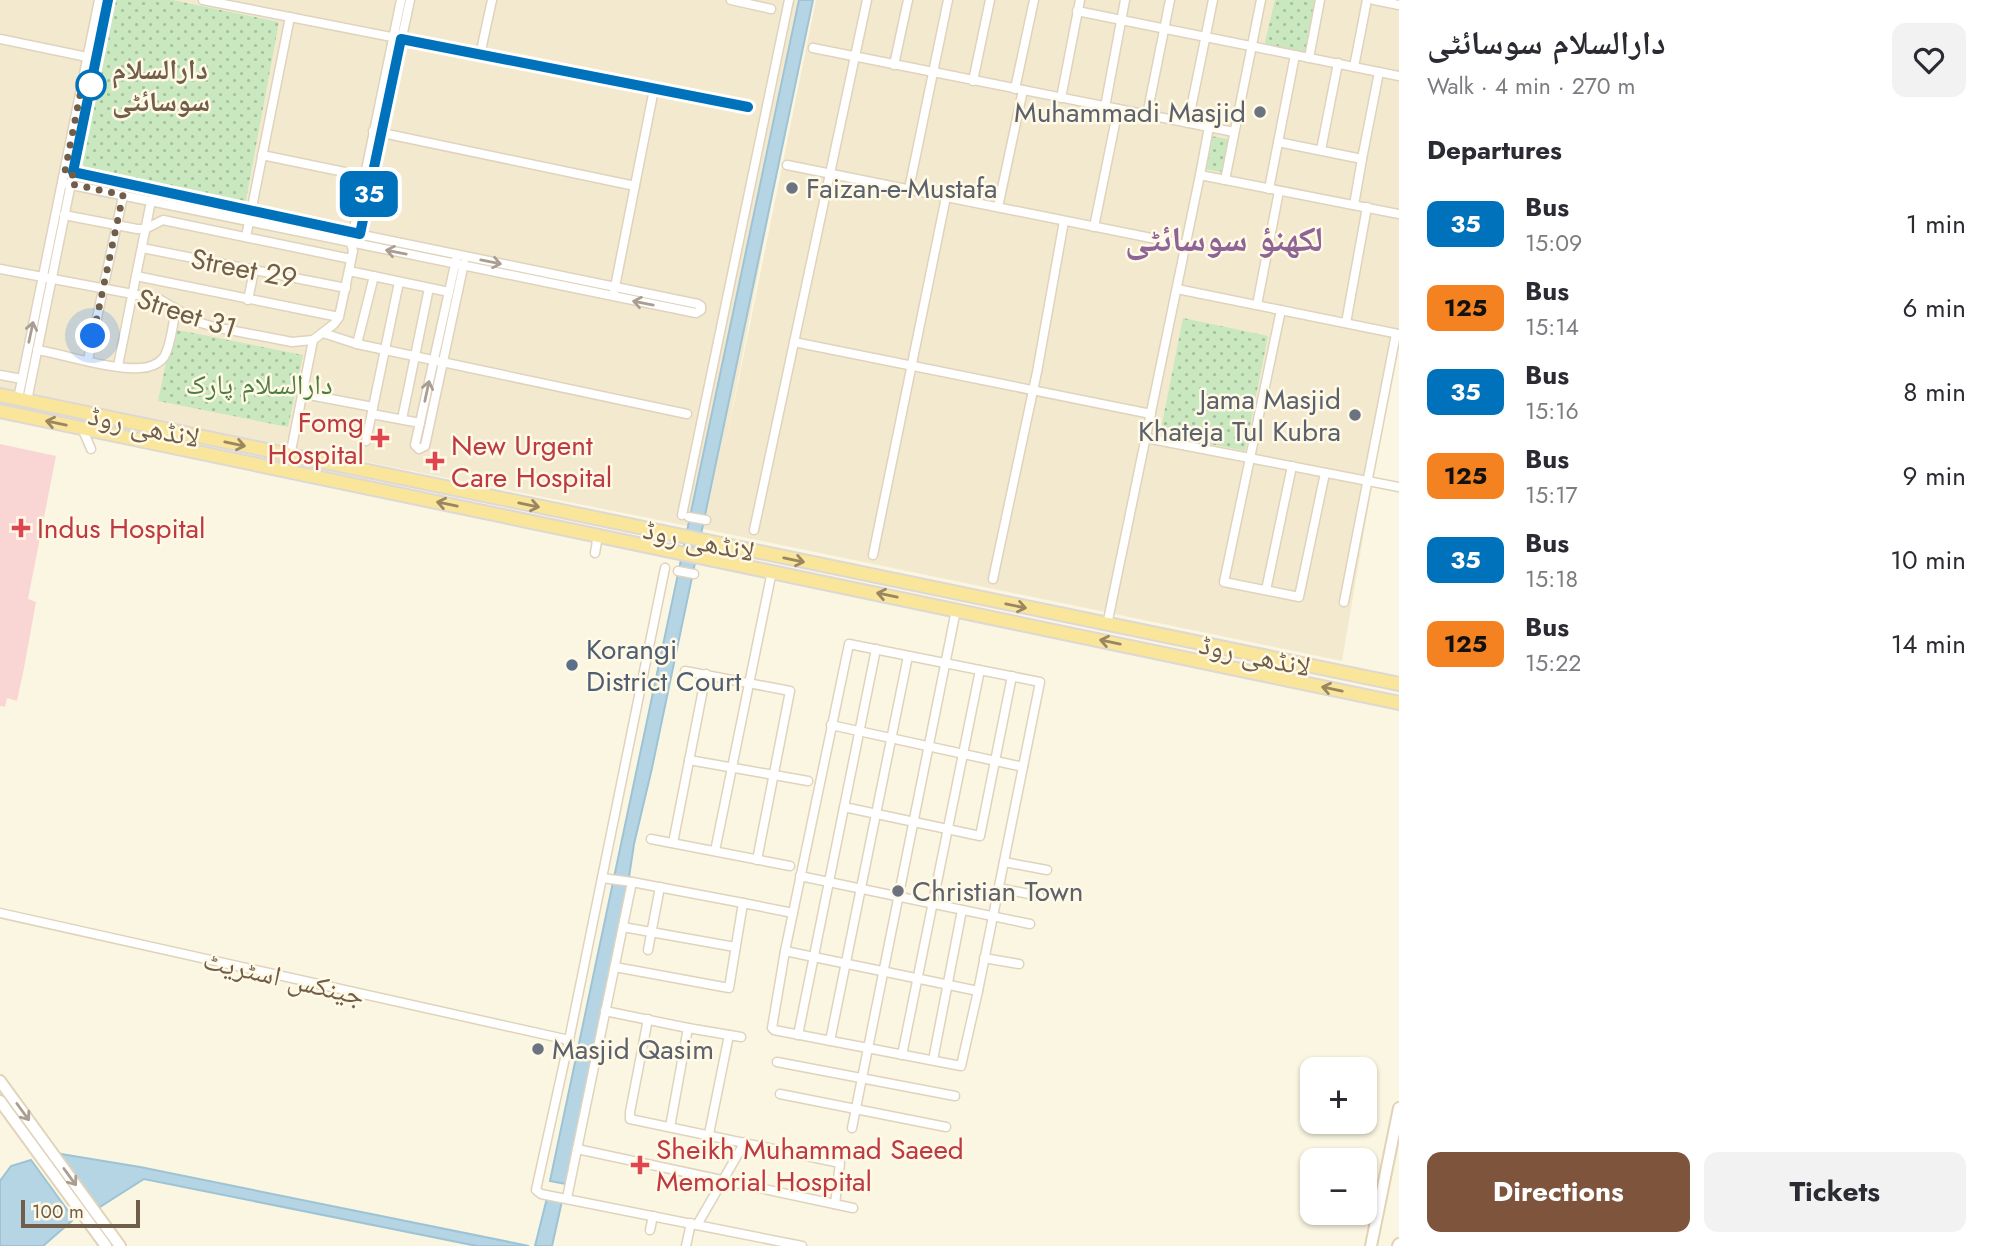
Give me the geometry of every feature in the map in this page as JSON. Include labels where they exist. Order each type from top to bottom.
[{"type":"main road","name":"لانڈھی روڈ","points":[[0,395],[1107,625],[1399,682]]},
{"type":"main road","name":"لانڈھی روڈ","points":[[0,411],[1399,703]]},
{"type":"main road","points":[[0,1081],[40,1146],[90,1214],[120,1246]]},
{"type":"main road","points":[[0,1101],[40,1146]]},
{"type":"main road","points":[[1371,1246],[1399,1108]]},
{"type":"main road","points":[[90,1214],[106,1246]]},
{"type":"street","points":[[69,172],[99,0]]},
{"type":"street","points":[[22,400],[37,350],[47,277],[66,183],[108,0]]},
{"type":"street","points":[[203,0],[231,3],[289,17],[748,107]]},
{"type":"street","points":[[290,456],[313,340],[339,317],[397,38],[401,0]]},
{"type":"street","points":[[397,38],[410,0]]},
{"type":"street","points":[[480,55],[492,0]]},
{"type":"street","points":[[731,0],[771,9]]},
{"type":"street","points":[[706,520],[686,516],[789,0]]},
{"type":"street","points":[[754,530],[867,0]]},
{"type":"street","points":[[894,65],[908,0]]},
{"type":"street","points":[[909,189],[948,0]]},
{"type":"street","points":[[973,80],[990,0]]},
{"type":"street","points":[[998,207],[1034,0]]},
{"type":"street","points":[[1060,98],[1080,0]]},
{"type":"street","points":[[1104,107],[1125,0]]},
{"type":"street","points":[[1147,115],[1170,0]]},
{"type":"street","points":[[1188,123],[1213,0]]},
{"type":"street","points":[[1225,180],[1261,0]]},
{"type":"street","points":[[1309,58],[1320,0]]},
{"type":"street","points":[[1354,66],[1367,0]]},
{"type":"street","points":[[1374,0],[1399,5]]},
{"type":"street","points":[[1077,11],[1399,76]]},
{"type":"street","points":[[246,237],[289,17]]},
{"type":"street","points":[[0,39],[87,57]]},
{"type":"street","points":[[813,48],[1234,132]]},
{"type":"street","points":[[1269,189],[1295,55]]},
{"type":"street","points":[[1321,150],[1338,64]]},
{"type":"street","points":[[1353,205],[1379,72]]},
{"type":"street","points":[[614,292],[654,89]]},
{"type":"street","points":[[1094,227],[1118,109]]},
{"type":"street","points":[[1107,625],[1209,127]]},
{"type":"street","points":[[356,234],[365,176],[378,132]]},
{"type":"street","points":[[378,132],[635,186]]},
{"type":"street","points":[[1278,142],[1362,159]]},
{"type":"street","points":[[262,155],[365,176]]},
{"type":"street","points":[[787,165],[1186,245]]},
{"type":"street","points":[[69,172],[614,292],[696,313],[701,310],[698,304],[614,292]]},
{"type":"street","points":[[1200,175],[1399,214]]},
{"type":"street","points":[[66,183],[249,222],[353,249]]},
{"type":"street","points":[[22,400],[22,379],[64,215],[66,183]]},
{"type":"street","points":[[1257,305],[1279,191]]},
{"type":"street","points":[[88,360],[123,195]]},
{"type":"street","points":[[873,555],[946,197]]},
{"type":"street","points":[[118,366],[151,201]]},
{"type":"street","points":[[1346,323],[1367,207]]},
{"type":"street","points":[[64,215],[145,229],[163,220],[246,237],[460,260]]},
{"type":"street","points":[[993,579],[1033,391],[1064,221]]},
{"type":"street","name":"Street 29","points":[[142,248],[346,288]]},
{"type":"street","points":[[460,260],[443,362],[425,446],[422,449],[415,445],[449,292],[460,260]]},
{"type":"street","name":"Street 31","points":[[0,269],[159,299],[193,320],[214,327],[292,342],[313,340]]},
{"type":"street","points":[[248,300],[254,271]]},
{"type":"street","points":[[349,271],[449,292]]},
{"type":"street","points":[[136,276],[339,317]]},
{"type":"street","points":[[357,344],[374,276]]},
{"type":"street","points":[[366,441],[399,282]]},
{"type":"street","points":[[402,419],[429,288]]},
{"type":"street","points":[[1177,289],[1397,334],[1344,602]]},
{"type":"street","points":[[37,350],[118,366],[141,368],[154,365],[167,352],[176,309]]},
{"type":"street","points":[[1281,310],[1224,582],[1298,597],[1325,473]]},
{"type":"street","points":[[323,333],[357,344],[687,414]]},
{"type":"street","points":[[794,342],[1151,414]]},
{"type":"street","points":[[0,375],[22,379]]},
{"type":"street","points":[[304,394],[420,423]]},
{"type":"street","points":[[82,428],[91,449]]},
{"type":"street","points":[[1146,438],[1399,487]]},
{"type":"street","points":[[1266,590],[1292,466]]},
{"type":"street","points":[[595,553],[598,535]]},
{"type":"street","points":[[665,568],[606,878],[536,1190],[546,1195],[802,1246]]},
{"type":"street","points":[[678,571],[694,575]]},
{"type":"street","points":[[715,851],[772,571]]},
{"type":"street","points":[[852,1128],[956,610]]},
{"type":"street","points":[[849,644],[908,656],[1040,682],[962,1065],[774,1030],[771,1024],[849,644]]},
{"type":"street","points":[[798,1035],[876,649]]},
{"type":"street","points":[[830,1041],[908,656]]},
{"type":"street","points":[[902,1055],[980,670]]},
{"type":"street","points":[[685,671],[790,691],[757,860]]},
{"type":"street","points":[[673,843],[706,674]]},
{"type":"street","points":[[844,807],[980,836],[1012,677]]},
{"type":"street","points":[[831,725],[1023,766]]},
{"type":"street","points":[[689,760],[808,781]]},
{"type":"street","points":[[651,839],[790,866]]},
{"type":"street","points":[[1004,862],[1047,870]]},
{"type":"street","points":[[800,876],[1030,925]]},
{"type":"street","points":[[606,878],[793,913]]},
{"type":"street","points":[[566,1198],[631,882]]},
{"type":"street","points":[[648,950],[660,887]]},
{"type":"street","points":[[999,888],[1040,896]]},
{"type":"street","points":[[615,967],[727,988],[743,903]]},
{"type":"street","points":[[933,1060],[962,910]]},
{"type":"street","name":"جینکس اسٹریٹ","points":[[0,913],[569,1040]]},
{"type":"street","points":[[623,927],[735,947]]},
{"type":"street","points":[[785,951],[978,991]]},
{"type":"street","points":[[985,958],[1019,964]]},
{"type":"street","points":[[605,1011],[740,1037]]},
{"type":"street","points":[[648,1019],[630,1112],[631,1119],[840,1163],[835,1204]]},
{"type":"street","points":[[670,1127],[688,1028]]},
{"type":"street","points":[[709,1135],[729,1035]]},
{"type":"street","points":[[777,1062],[955,1096]]},
{"type":"street","points":[[780,1094],[946,1127]]},
{"type":"street","points":[[687,1246],[694,1224],[745,1142]]},
{"type":"street","points":[[577,1149],[853,1208]]},
{"type":"street","points":[[650,1230],[653,1216]]},
{"type":"shaded area","points":[[0,0],[810,0],[725,447],[816,0],[1399,0],[1399,340],[1342,661],[709,530],[0,389]]},
{"type":"shaded area","name":"Indus Hospital","points":[[0,444],[56,456],[28,599],[36,602],[24,668],[17,701],[7,698],[5,707],[0,706]]},
{"type":"green space","points":[[113,0],[172,0],[279,22],[245,205],[81,168]]},
{"type":"green space","points":[[1275,0],[1316,0],[1304,58],[1270,51],[1265,42]]},
{"type":"green space","points":[[1211,136],[1228,139],[1222,172],[1205,169]]},
{"type":"green space","points":[[1183,318],[1268,336],[1245,451],[1160,434]]},
{"type":"green space","name":"دارالسلام پارک","points":[[173,329],[303,355],[288,427],[158,401]]},
{"type":"water","points":[[799,0],[813,0],[634,844],[566,1184],[550,1181]]},
{"type":"water","points":[[55,1153],[140,1167],[529,1246],[477,1246],[144,1179],[100,1207],[97,1212]]},
{"type":"water","points":[[31,1160],[74,1219],[43,1246],[0,1246],[0,1181],[11,1166]]},
{"type":"water","points":[[547,1198],[562,1201],[552,1246],[535,1246]]},
{"type":"bus line","name":"35","points":[[108,0],[73,172],[360,234],[401,39],[748,107]]},
{"type":"place","name":"دارالسلام سوسائٹی","points":[[91,85]]},
{"type":"place","name":"Muhammadi Masjid","points":[[1260,112]]},
{"type":"place","name":"Faizan-e-Mustafa","points":[[792,188]]},
{"type":"place","name":"Jama Masjid Khateja Tul Kubra","points":[[1355,415]]},
{"type":"place","name":"Fomg Hospital","points":[[380,438]]},
{"type":"place","name":"New Urgent Care Hospital","points":[[435,461]]},
{"type":"place","name":"Indus Hospital","points":[[21,528]]},
{"type":"place","name":"Korangi District Court","points":[[572,665]]},
{"type":"place","name":"Christian Town","points":[[898,891]]},
{"type":"place","name":"Masjid Qasim","points":[[538,1049]]},
{"type":"place","name":"Sheikh Muhammad Saeed Memorial Hospital","points":[[640,1165]]},
{"type":"district","name":"لکھنؤ سوسائٹی","points":[[1224,239]]},
{"type":"route","points":[[91,85],[83,80],[65,171],[73,172],[71,184],[123,195],[93,336]]}]
